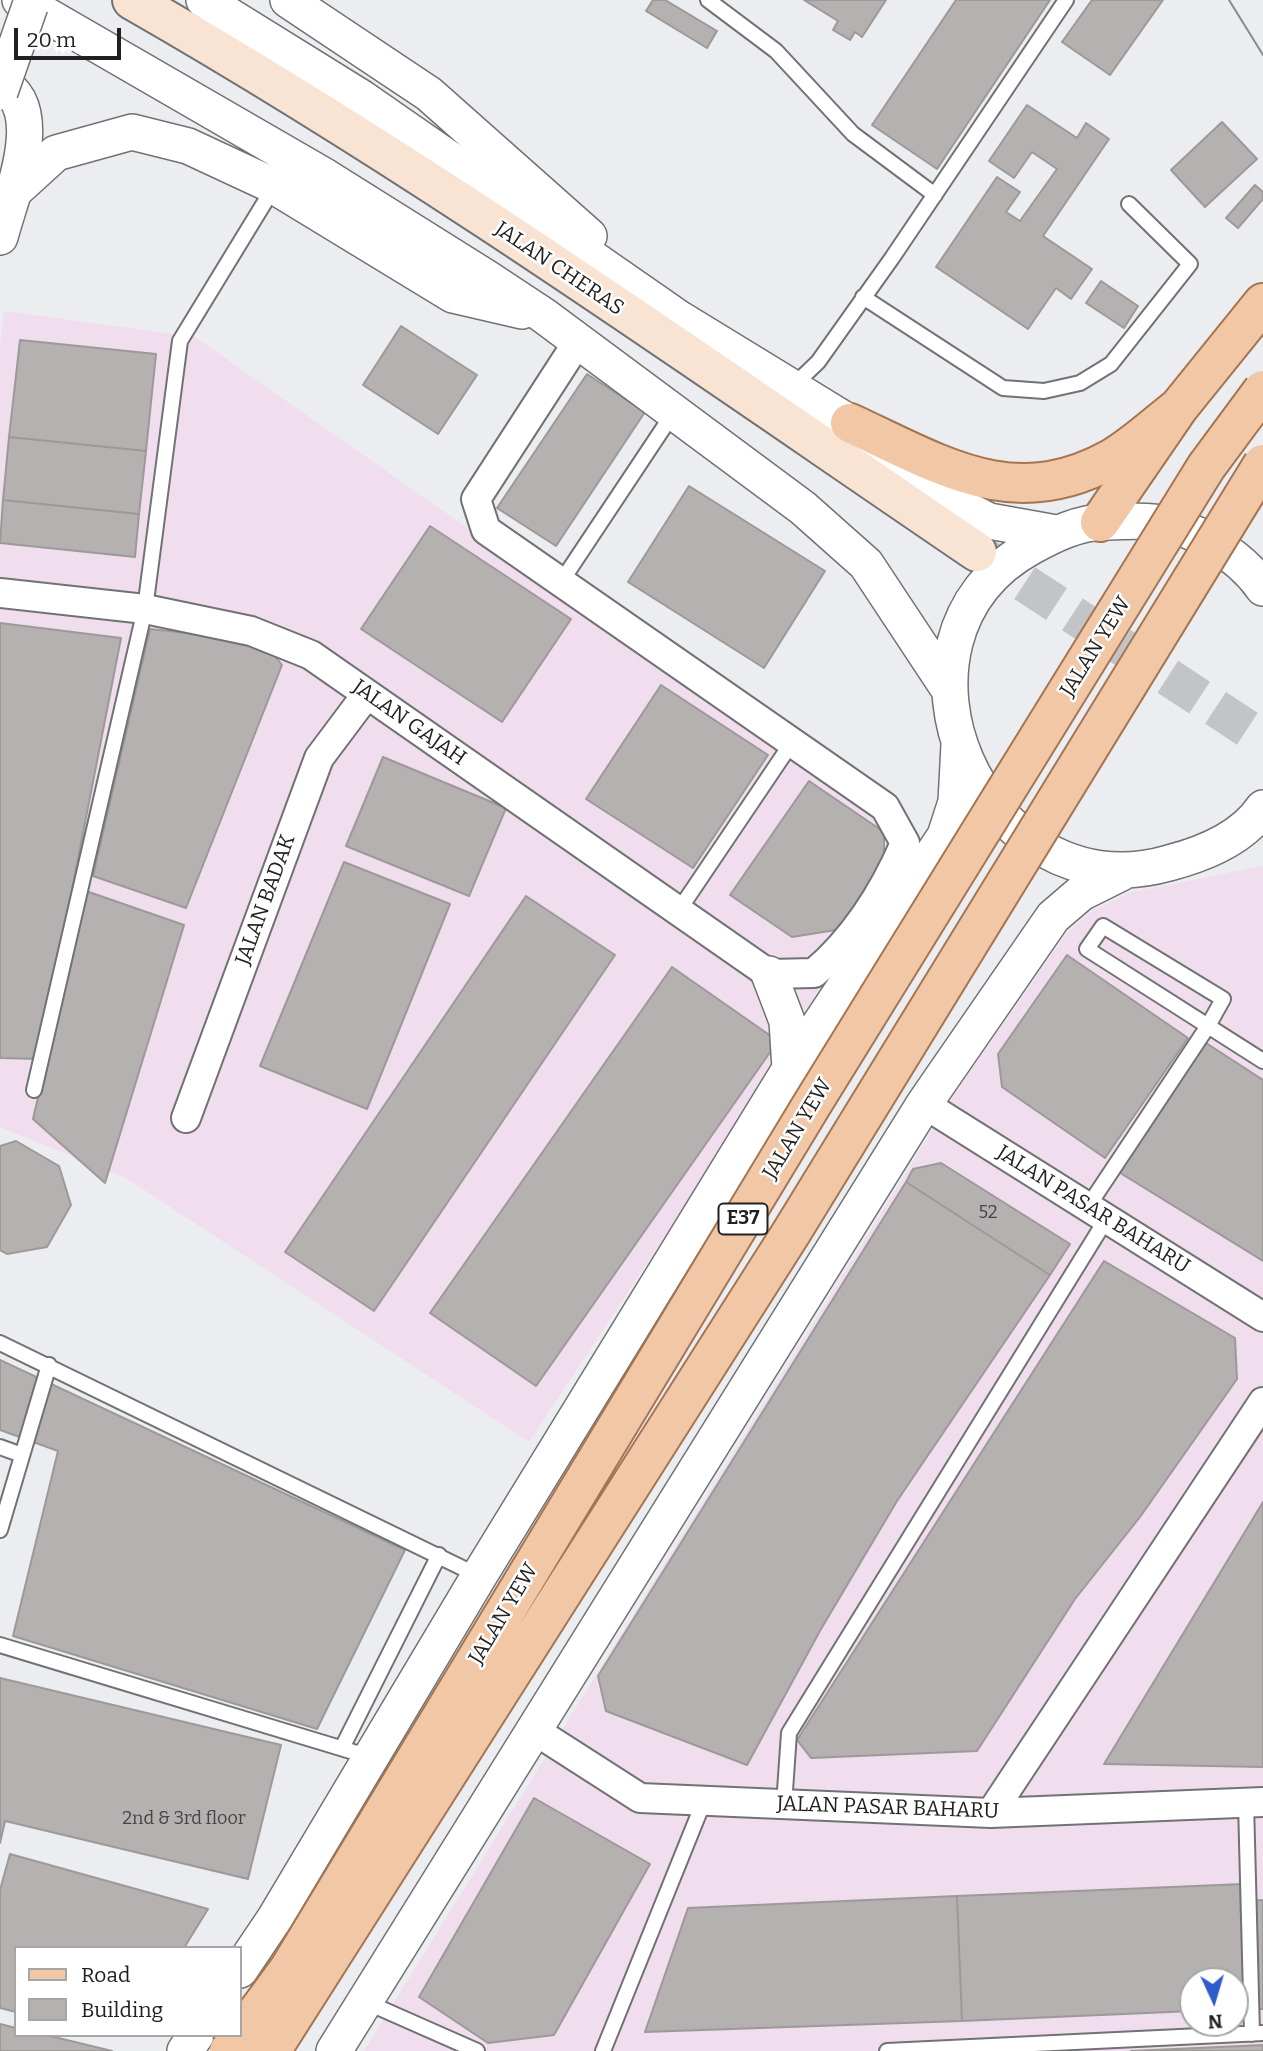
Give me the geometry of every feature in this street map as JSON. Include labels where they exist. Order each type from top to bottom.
[{"type":"main road","name":"JALAN CHERAS","points":[[132,0],[257,71],[487,220],[977,552]]},
{"type":"main road","points":[[1100,522],[1179,407],[1258,310]]},
{"type":"main road","name":"JALAN YEW","points":[[242,2033],[289,1969],[833,1071],[1206,467],[1263,390]]},
{"type":"main road","points":[[850,423],[958,474],[992,482],[1027,485],[1068,478],[1112,458],[1179,407]]},
{"type":"main road","name":"JALAN YEW","points":[[271,2051],[791,1233],[1263,464]]},
{"type":"street","points":[[204,0],[362,99],[680,319],[850,423],[954,503],[989,521],[1056,533]]},
{"type":"street","points":[[288,0],[429,94],[680,319]]},
{"type":"street","points":[[0,92],[27,2],[326,177],[542,315],[576,343],[803,508],[866,564],[950,691]]},
{"type":"street","points":[[0,83],[10,88],[25,114],[24,145],[0,237]]},
{"type":"street","points":[[11,194],[56,153],[132,132],[188,146],[274,186],[453,295],[542,315]]},
{"type":"street","points":[[576,343],[477,499],[486,530],[886,807],[905,843],[891,877],[842,949],[814,974],[769,974],[786,1021],[790,1069]]},
{"type":"street","points":[[1123,872],[1074,864],[1030,842],[999,816],[978,787],[959,745],[950,691],[952,657],[962,619],[983,587],[1016,555],[1056,533],[1100,522],[1155,522],[1207,539],[1252,572],[1263,588]]},
{"type":"street","name":"JALAN GAJAH","points":[[0,593],[145,609],[251,631],[311,655],[769,974]]},
{"type":"street","name":"JALAN BADAK","points":[[186,1118],[319,758],[367,694]]},
{"type":"street","name":"JALAN YEW","points":[[242,1967],[270,1925],[356,1753],[439,1644],[790,1069],[945,836],[956,802],[959,745]]},
{"type":"street","points":[[1196,856],[1230,839],[1263,808]]},
{"type":"street","points":[[334,2051],[924,1104],[1053,917],[1081,893],[1123,872],[1196,856],[1263,847]]},
{"type":"street","name":"JALAN PASAR BAHARU","points":[[924,1104],[1263,1317]]},
{"type":"street","points":[[991,1813],[1263,1402]]},
{"type":"street","points":[[439,1644],[449,1673],[505,1710],[540,1719]]},
{"type":"street","name":"JALAN PASAR BAHARU","points":[[540,1719],[640,1798],[991,1813],[1255,1802]]},
{"type":"street","points":[[270,1925],[272,1948],[309,1969],[348,1985],[370,1990]]},
{"type":"lane","points":[[708,0],[776,51],[853,134],[935,195]]},
{"type":"lane","points":[[792,388],[818,362],[935,195],[1066,0]]},
{"type":"lane","points":[[34,1090],[145,609],[180,341],[274,186]]},
{"type":"lane","points":[[863,297],[1003,388],[1044,391],[1080,383],[1111,364],[1191,264],[1129,204]]},
{"type":"lane","points":[[561,582],[674,412]]},
{"type":"lane","points":[[678,910],[793,741]]},
{"type":"lane","points":[[784,1805],[789,1733],[1208,1026],[1223,999],[1103,926],[1087,949],[1208,1026],[1263,1061]]},
{"type":"lane","points":[[0,1343],[479,1576]]},
{"type":"lane","points":[[0,1530],[49,1365]]},
{"type":"lane","points":[[0,1447],[22,1455]]},
{"type":"lane","points":[[0,1645],[356,1753],[439,1555]]},
{"type":"lane","points":[[603,2051],[704,1801]]},
{"type":"lane","points":[[887,2051],[1257,2033],[1255,1802]]},
{"type":"lane","points":[[370,1990],[477,2051]]},
{"type":"shaded area","points":[[4,311],[195,337],[880,817],[904,873],[529,1442],[126,1178],[0,1127],[0,345]]},
{"type":"shaded area","points":[[1263,866],[1263,2051],[364,2051],[954,1095],[1066,934],[1093,910],[1132,892]]},
{"type":"building","points":[[653,0],[665,0],[717,31],[707,48],[646,11]]},
{"type":"building","points":[[804,0],[886,0],[862,37],[855,32],[850,40],[833,30],[838,21]]},
{"type":"building","points":[[956,0],[1050,0],[937,169],[872,125]]},
{"type":"building","points":[[1092,0],[1163,0],[1110,75],[1062,42]]},
{"type":"building","points":[[1027,105],[1077,138],[1086,123],[1109,139],[1043,236],[1092,269],[1071,299],[1056,288],[1028,329],[936,267],[997,177],[1020,192],[1006,212],[1020,221],[1057,169],[1032,152],[1014,178],[989,161]]},
{"type":"building","points":[[1222,122],[1257,159],[1205,207],[1171,170]]},
{"type":"building","points":[[1255,185],[1263,192],[1263,199],[1238,228],[1226,218]]},
{"type":"building","points":[[1101,281],[1138,306],[1124,328],[1086,303]]},
{"type":"building","points":[[401,326],[477,375],[438,434],[363,385]]},
{"type":"building","points":[[20,340],[156,354],[146,451],[9,437]]},
{"type":"building","points":[[587,374],[645,412],[556,546],[497,508]]},
{"type":"building","points":[[9,437],[146,451],[139,514],[3,500]]},
{"type":"building","points":[[689,486],[825,571],[764,668],[628,582]]},
{"type":"building","points":[[3,500],[139,514],[135,557],[0,543]]},
{"type":"building","points":[[430,526],[571,619],[502,722],[361,629]]},
{"type":"building","points":[[0,623],[121,638],[39,1059],[0,1058]]},
{"type":"building","points":[[150,629],[263,641],[282,665],[186,908],[93,876]]},
{"type":"building","points":[[661,685],[768,755],[693,868],[586,799]]},
{"type":"building","points":[[383,757],[506,808],[469,896],[346,846]]},
{"type":"building","points":[[809,781],[884,832],[884,872],[842,929],[792,937],[730,895]]},
{"type":"building","points":[[344,862],[450,904],[367,1109],[260,1066]]},
{"type":"building","points":[[86,891],[184,925],[105,1183],[33,1119]]},
{"type":"building","points":[[526,896],[615,955],[374,1311],[285,1252]]},
{"type":"building","points":[[1067,955],[1188,1038],[1105,1158],[1002,1087],[998,1054]]},
{"type":"building","points":[[672,967],[778,1041],[536,1386],[430,1313]]},
{"type":"building","points":[[1203,1041],[1263,1080],[1263,1261],[1117,1171]]},
{"type":"building","points":[[16,1141],[59,1166],[71,1205],[47,1247],[7,1254],[0,1250],[0,1146]]},
{"type":"building","points":[[941,1163],[1070,1244],[1050,1275],[906,1182],[913,1169]]},
{"type":"building","points":[[906,1182],[1050,1275],[897,1501],[821,1629],[747,1765],[606,1711],[598,1676]]},
{"type":"building","points":[[1104,1261],[1235,1338],[1237,1379],[1140,1517],[1075,1599],[977,1751],[811,1758],[797,1740]]},
{"type":"building","points":[[0,1360],[405,1550],[317,1729],[13,1636],[58,1451],[0,1430]]},
{"type":"building","points":[[1263,1502],[1263,1767],[1104,1764]]},
{"type":"building","points":[[0,1678],[281,1745],[248,1879],[5,1821],[0,1843]]},
{"type":"building","points":[[534,1798],[650,1864],[554,2035],[488,2043],[419,1997]]},
{"type":"building","points":[[10,1854],[208,1909],[185,1946],[14,1946],[14,2012],[0,2008],[0,1890]]},
{"type":"building","points":[[1243,1884],[1246,1967],[1179,1967],[1179,2012],[962,2021],[957,1896]]},
{"type":"building","points":[[957,1896],[962,2021],[645,2032],[688,1908]]},
{"type":"building","points":[[1263,1900],[1263,2009],[1257,2009],[1250,1901]]},
{"type":"building","points":[[0,2024],[14,2028],[14,2037],[54,2037],[112,2051],[0,2051]]},
{"type":"building","points":[[1263,2045],[1263,2051],[1131,2051]]},
{"type":"tunnel","points":[[977,552],[1263,739]]},
{"type":"tram line","points":[[1229,0],[1263,55]]}]
